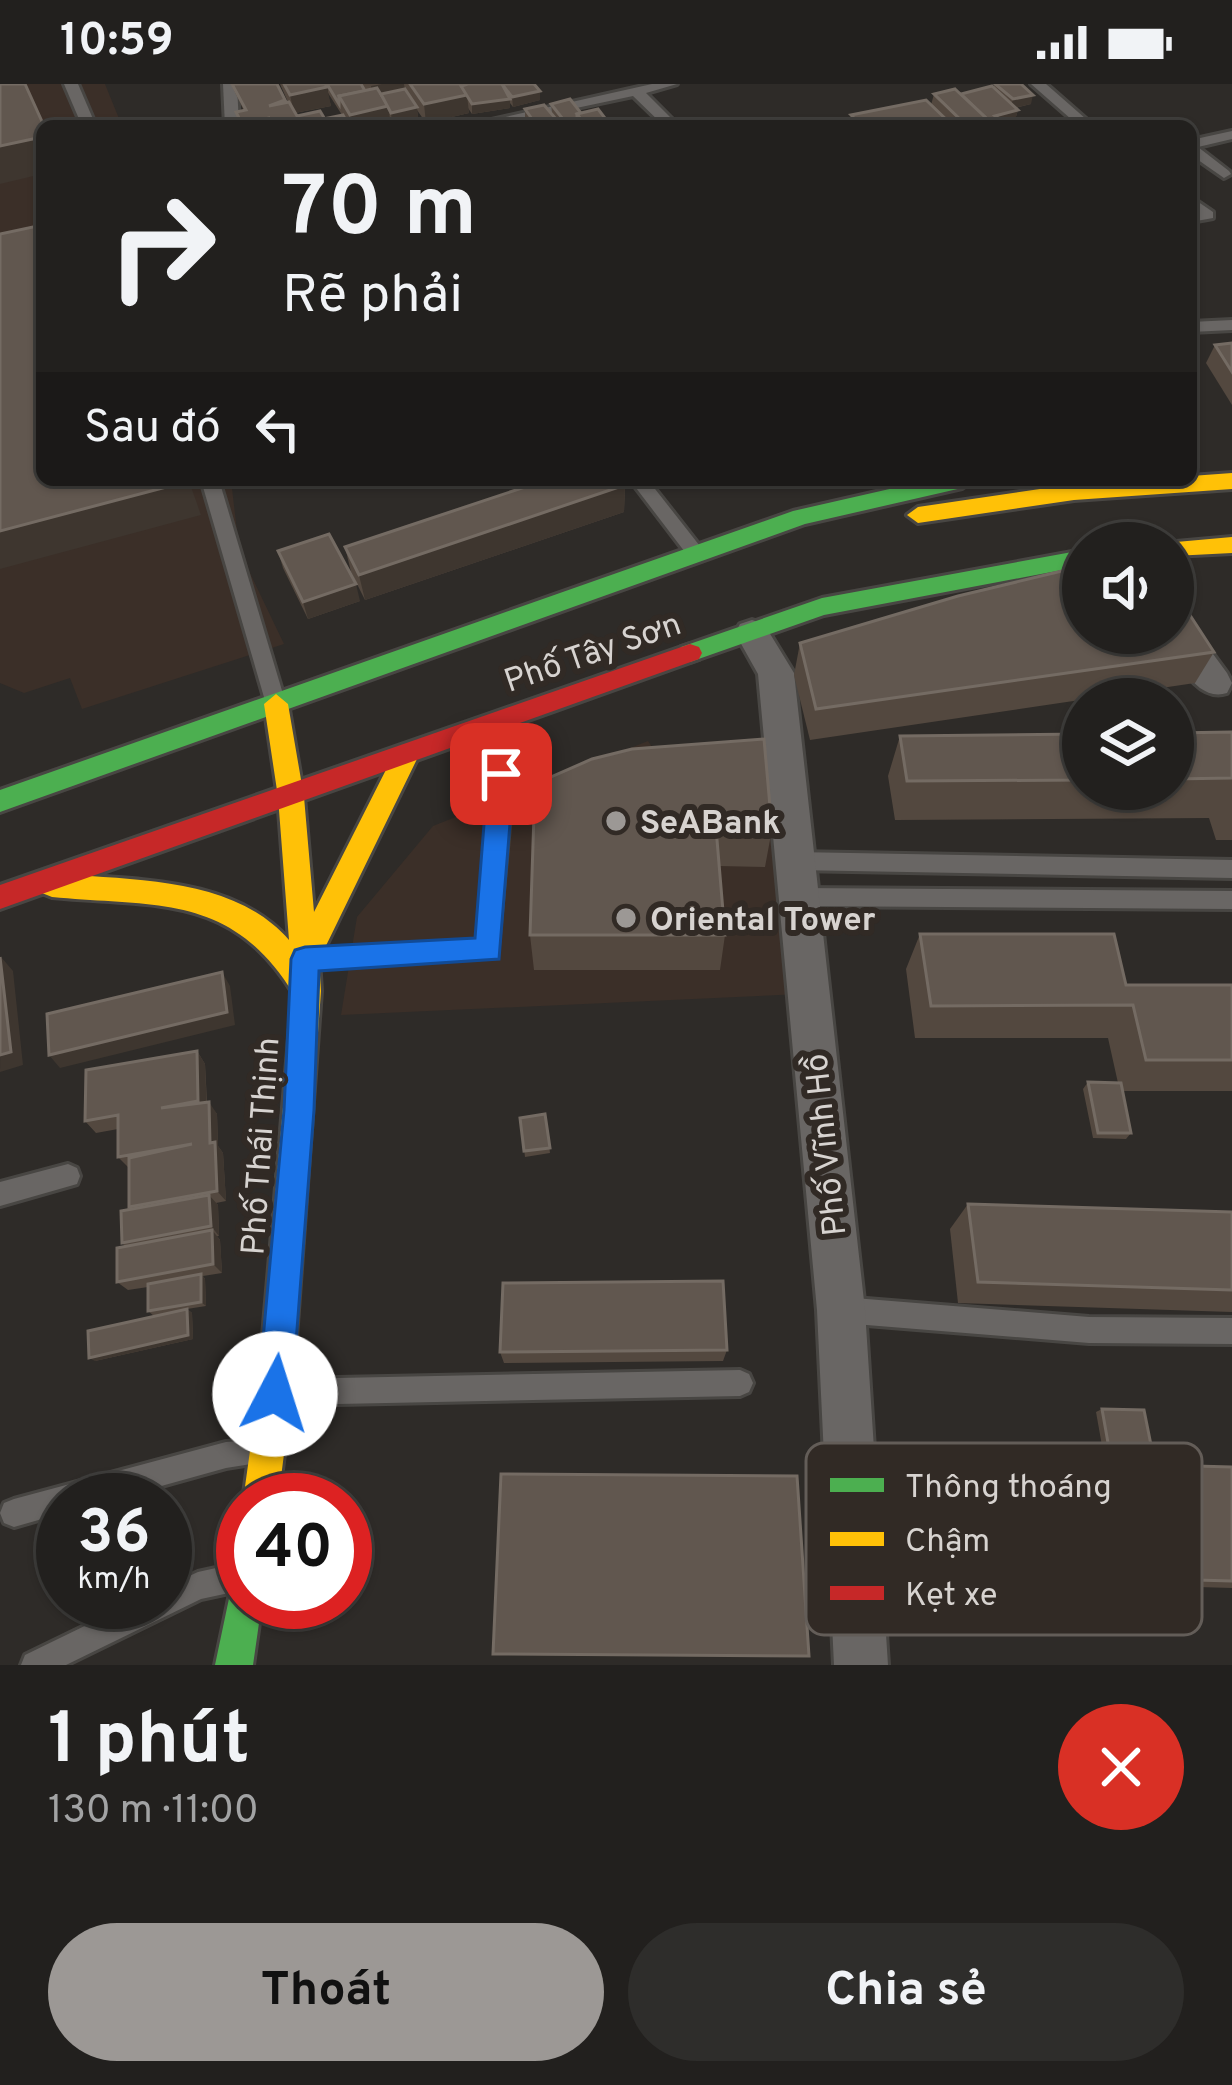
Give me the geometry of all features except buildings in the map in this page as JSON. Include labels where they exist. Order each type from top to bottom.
[{"type":"main road","points":[[1197,456],[1232,455]]},
{"type":"main road","name":"Phố Tây Sơn","points":[[1197,483],[1232,482]]},
{"type":"main road","name":"Phố Tây Sơn","points":[[0,801],[737,542],[828,537],[970,491],[1116,486]]},
{"type":"main road","points":[[1194,547],[1232,545]]},
{"type":"main road","points":[[822,607],[888,567],[930,558]]},
{"type":"main road","name":"Phố Tây Sơn","points":[[0,897],[822,607],[1062,562]]},
{"type":"main road","name":"Phố Thái Thịnh","points":[[264,1473],[307,991],[291,797],[276,704]]},
{"type":"main road","points":[[305,959],[405,757]]},
{"type":"main road","points":[[38,884],[223,912],[253,925],[286,957],[307,991]]},
{"type":"main road","points":[[234,1665],[240,1629]]},
{"type":"street","name":"Phố Vĩnh Hồ","points":[[752,633],[776,673],[841,1310],[848,1443]]},
{"type":"street","points":[[1194,654],[1214,682]]},
{"type":"street","name":"Phố Vĩnh Hồ","points":[[859,1635],[861,1665]]},
{"type":"lane","points":[[70,84],[86,120]]},
{"type":"lane","points":[[230,84],[232,120]]},
{"type":"lane","points":[[502,120],[670,84]]},
{"type":"lane","points":[[1038,84],[1080,120]]},
{"type":"lane","points":[[638,93],[666,120]]},
{"type":"lane","points":[[864,120],[894,113]]},
{"type":"lane","points":[[1197,144],[1232,135]]},
{"type":"lane","points":[[1197,151],[1224,174]]},
{"type":"lane","points":[[1197,327],[1232,325]]},
{"type":"lane","points":[[212,486],[276,704]]},
{"type":"lane","points":[[644,486],[697,555]]},
{"type":"lane","points":[[305,959],[489,950],[509,718]]},
{"type":"lane","points":[[797,880],[1232,869]]},
{"type":"lane","points":[[797,880],[1232,900]]},
{"type":"lane","points":[[0,1194],[68,1176]]},
{"type":"lane","points":[[841,1310],[1089,1330],[1232,1331]]},
{"type":"lane","points":[[275,1394],[740,1383]]},
{"type":"lane","points":[[14,1514],[226,1455],[268,1452]]},
{"type":"lane","points":[[35,1665],[198,1586],[216,1582]]},
{"type":"shaded area","points":[[0,84],[105,84],[120,120],[36,120],[36,486],[232,486],[237,531],[249,571],[284,644],[82,709],[70,678],[24,693],[0,683]]},
{"type":"shaded area","points":[[648,741],[668,771],[771,757],[803,994],[341,1015],[357,917],[433,826]]},
{"type":"traffic: fast","points":[[0,801],[801,517],[936,486]]},
{"type":"traffic: fast","points":[[690,653],[822,607],[1062,562]]},
{"type":"traffic: fast","points":[[234,1665],[240,1629]]},
{"type":"traffic: slow","points":[[1197,483],[1232,481]]},
{"type":"traffic: slow","points":[[918,515],[1074,492],[1160,486]]},
{"type":"traffic: slow","points":[[1194,547],[1232,545]]},
{"type":"traffic: slow","points":[[264,1473],[275,1393],[307,991],[291,797],[276,704]]},
{"type":"traffic: slow","points":[[305,959],[405,757]]},
{"type":"traffic: slow","points":[[52,885],[183,898],[232,913],[270,939],[307,991]]},
{"type":"traffic: jam","points":[[0,897],[690,653]]},
{"type":"place","name":"SeABank","points":[[616,821]]},
{"type":"place","name":"Oriental Tower","points":[[626,918]]},
{"type":"route","points":[[275,1394],[299,1110],[305,959],[489,950],[501,774]]}]
